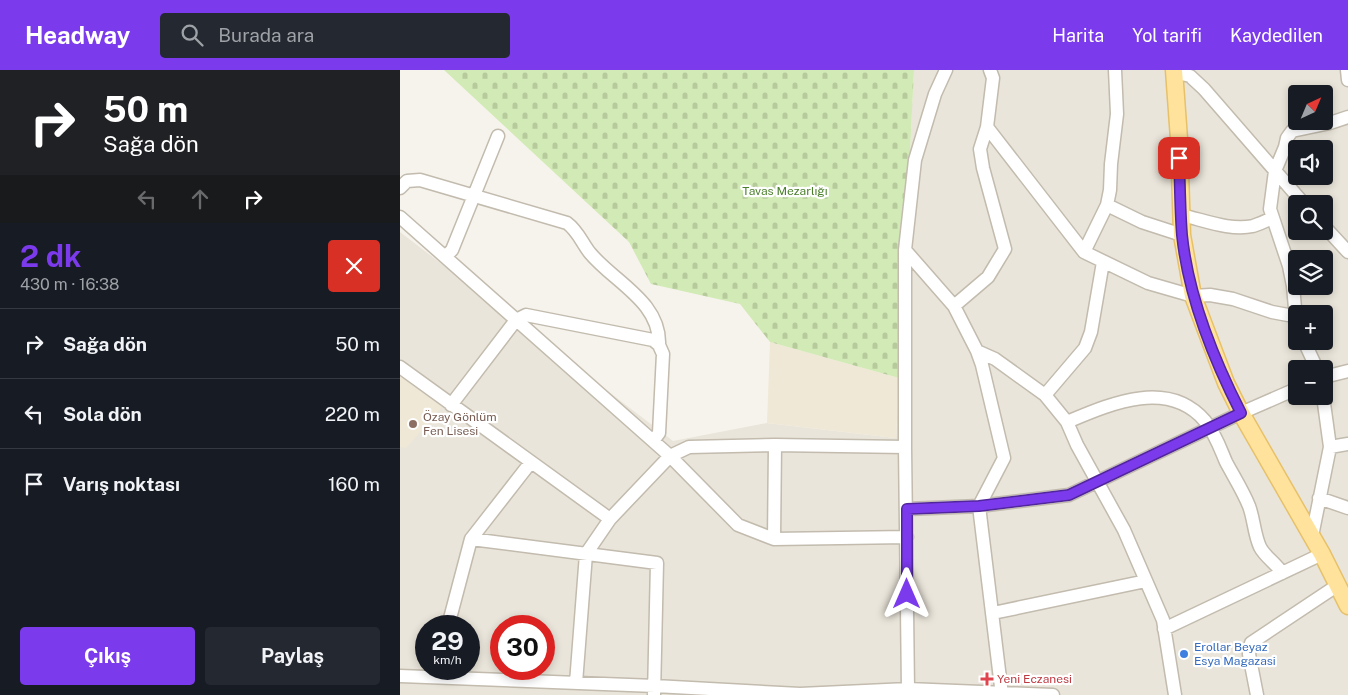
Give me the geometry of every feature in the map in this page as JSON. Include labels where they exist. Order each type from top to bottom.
[{"type":"main road","points":[[1174,71],[1182,235],[1193,296],[1226,383],[1241,413],[1322,554],[1348,606]]},
{"type":"street","points":[[908,689],[905,250],[915,160],[935,94],[946,70]]},
{"type":"street","points":[[954,306],[988,277],[1005,249],[983,168],[980,149],[987,127],[993,78],[990,70]]},
{"type":"street","points":[[1084,252],[1107,205],[1110,190],[1111,164],[1118,114],[1115,70]]},
{"type":"street","points":[[1347,70],[1348,80]]},
{"type":"street","points":[[1174,71],[1190,76],[1204,89],[1296,195]]},
{"type":"street","points":[[1295,305],[1289,266],[1270,209],[1275,171],[1287,138],[1292,131],[1330,123],[1348,116]]},
{"type":"street","points":[[987,127],[1084,252],[1148,283],[1193,296],[1222,296],[1272,312],[1288,315]]},
{"type":"street","points":[[445,258],[452,250],[498,136]]},
{"type":"street","points":[[400,188],[407,181],[416,179],[572,226],[589,252],[634,293],[651,314],[657,328],[659,346]]},
{"type":"street","points":[[1107,205],[1142,222],[1182,235]]},
{"type":"street","points":[[1182,215],[1222,225],[1241,227],[1255,225],[1272,218]]},
{"type":"street","points":[[400,217],[670,456],[738,525],[774,539],[907,537]]},
{"type":"street","points":[[1333,236],[1348,252]]},
{"type":"street","points":[[905,250],[954,306],[977,351],[1004,458],[979,506],[1002,694]]},
{"type":"street","points":[[1045,395],[1085,348],[1091,332],[1103,262]]},
{"type":"street","points":[[451,405],[516,320],[526,315],[653,340],[663,354],[659,433],[653,441]]},
{"type":"street","points":[[977,351],[995,359],[1045,395],[1067,422],[1077,445],[1124,530],[1163,620],[1175,695]]},
{"type":"street","points":[[400,367],[610,519]]},
{"type":"street","points":[[1333,375],[1348,371]]},
{"type":"street","points":[[907,509],[979,506],[1069,495],[1288,392]]},
{"type":"street","points":[[1067,422],[1115,403],[1141,399],[1157,398],[1178,401],[1186,405],[1199,415],[1210,428],[1247,500],[1262,550],[1279,567],[1282,573]]},
{"type":"street","points":[[1312,536],[1330,447],[1325,405]]},
{"type":"street","points":[[1330,447],[1348,444]]},
{"type":"street","points":[[576,683],[586,554],[610,519],[670,456],[689,447],[775,445],[905,447]]},
{"type":"street","points":[[774,539],[775,445]]},
{"type":"street","points":[[451,615],[471,539],[531,462]]},
{"type":"street","points":[[1319,498],[1348,508]]},
{"type":"street","points":[[471,539],[657,563],[655,690]]},
{"type":"street","points":[[1164,629],[1322,554]]},
{"type":"street","points":[[993,613],[1146,581]]},
{"type":"street","points":[[1257,695],[1248,651],[1251,643],[1338,585]]},
{"type":"street","points":[[400,676],[415,675]]},
{"type":"street","points":[[480,676],[655,690],[800,694],[908,689],[1053,695]]},
{"type":"shaded area","points":[[914,70],[1348,70],[1348,695],[400,695],[400,232],[673,441],[767,423],[896,438]]},
{"type":"shaded area","points":[[770,342],[899,378],[896,438],[767,423]]},
{"type":"shaded area","name":"Özay Gönlüm Fen Lisesi","points":[[400,368],[447,401],[406,448],[400,447]]},
{"type":"green space","name":"Tavas Mezarlığı","points":[[444,70],[914,70],[899,378],[770,342],[740,304],[651,284],[629,242]]},
{"type":"place","name":"Özay Gönlüm Fen Lisesi","points":[[413,424]]},
{"type":"place","name":"Erollar Beyaz Esya Magazasi","points":[[1184,654]]},
{"type":"place","name":"Yeni Eczanesi","points":[[987,679]]},
{"type":"route","points":[[907,594],[907,509],[979,506],[1069,495],[1241,413],[1226,383],[1193,296],[1182,235],[1179,158]]}]
